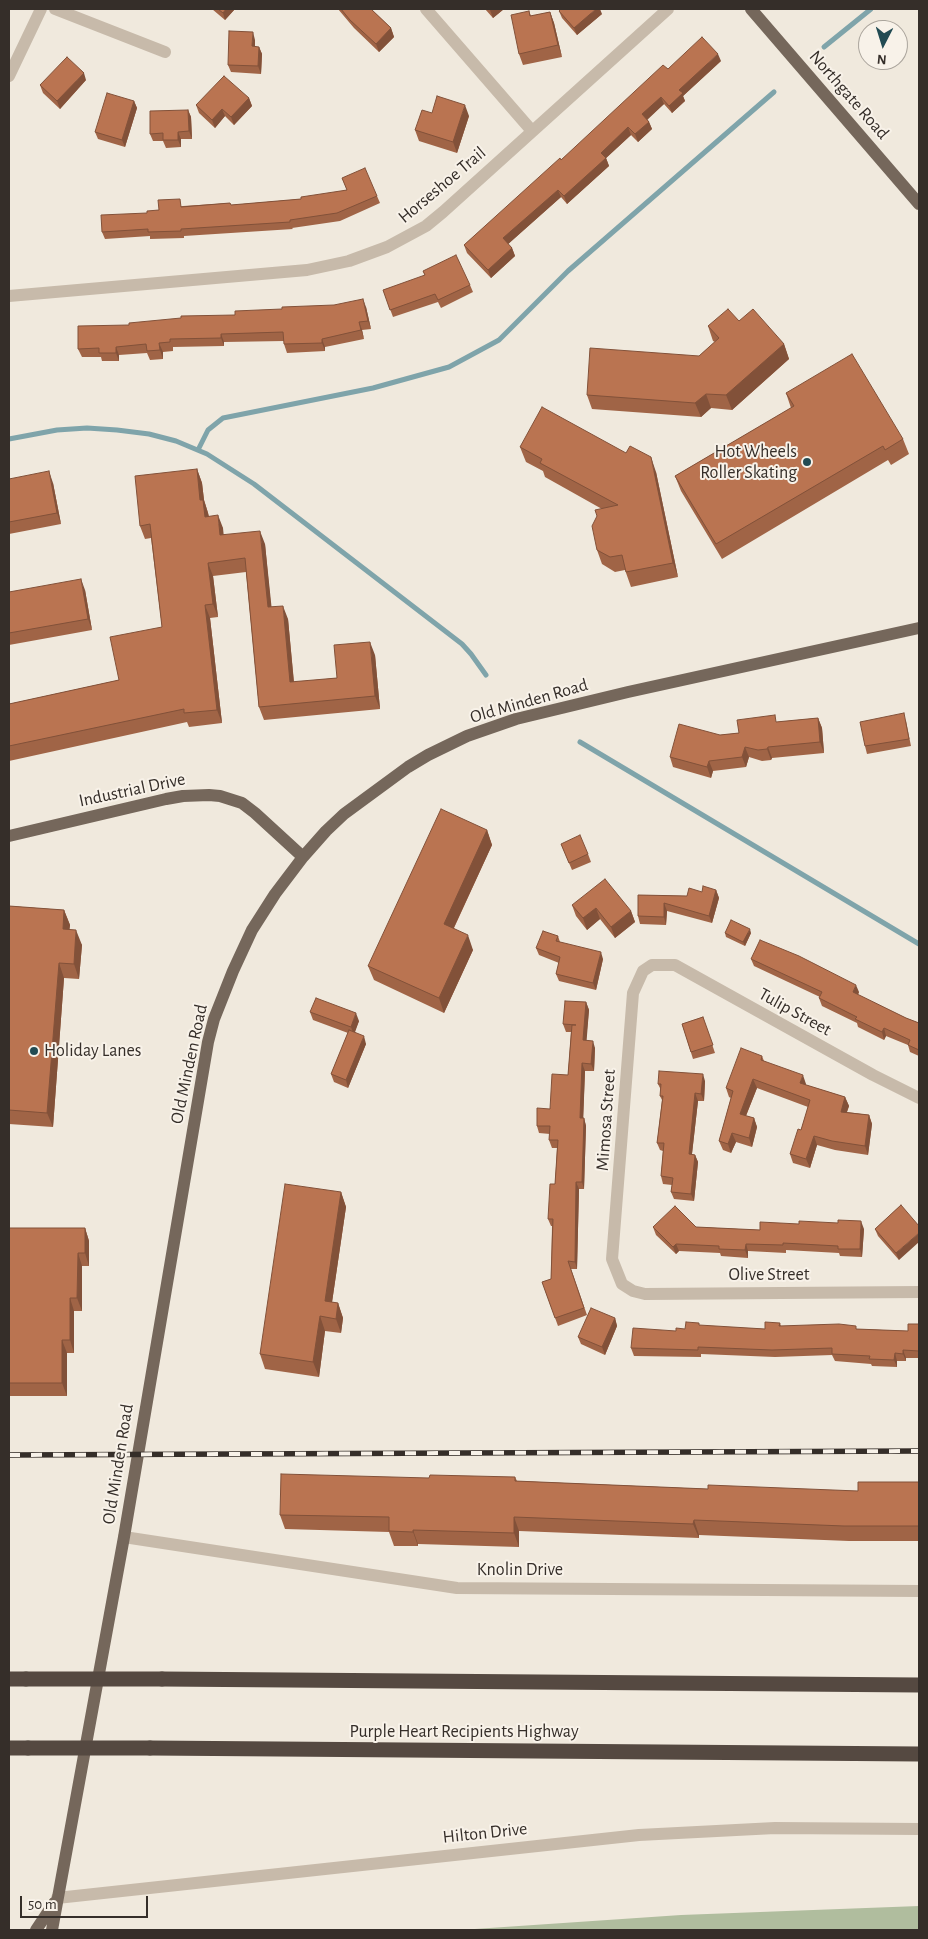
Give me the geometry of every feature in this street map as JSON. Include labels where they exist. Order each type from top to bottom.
[{"type":"highway","points":[[9,1679],[919,1685]]},
{"type":"highway","name":"Purple Heart Recipients Highway","points":[[9,1748],[919,1754]]},
{"type":"main road","name":"Northgate Road","points":[[751,9],[919,204]]},
{"type":"main road","name":"Old Minden Road","points":[[52,1930],[124,1537],[208,1042],[223,995],[252,930],[275,894],[303,857],[344,814],[387,781],[428,755],[485,729],[516,719],[628,692],[919,628]]},
{"type":"main road","name":"Industrial Drive","points":[[9,836],[166,799],[190,795],[209,795],[220,796],[242,803],[303,857]]},
{"type":"main road","points":[[36,1930],[57,1898]]},
{"type":"main road","points":[[57,1898],[60,1930]]},
{"type":"street","points":[[9,76],[41,9]]},
{"type":"street","points":[[55,9],[165,52]]},
{"type":"street","points":[[426,9],[532,130]]},
{"type":"street","name":"Horseshoe Trail","points":[[11,294],[307,270],[362,257],[387,247],[426,226],[668,9]]},
{"type":"street","name":"Tulip Street","points":[[652,965],[674,964],[873,1075],[919,1098]]},
{"type":"street","name":"Mimosa Street","points":[[622,1284],[612,1259],[633,993],[643,971],[652,965]]},
{"type":"street","name":"Olive Street","points":[[622,1284],[633,1292],[645,1294],[919,1292]]},
{"type":"street","name":"Knolin Drive","points":[[124,1537],[457,1588],[919,1590]]},
{"type":"street","name":"Hilton Drive","points":[[57,1898],[639,1835],[775,1828],[919,1829]]},
{"type":"green space","points":[[919,1906],[919,1930],[460,1930],[681,1915]]},
{"type":"building","points":[[218,9],[226,9],[223,13]]},
{"type":"building","points":[[341,9],[371,9],[391,28],[376,44]]},
{"type":"building","points":[[561,9],[596,9],[574,28],[559,11]]},
{"type":"building","points":[[529,11],[530,16],[550,12],[558,45],[519,54],[511,15]]},
{"type":"building","points":[[229,31],[253,32],[252,46],[259,47],[258,66],[228,65]]},
{"type":"building","points":[[702,37],[718,54],[679,90],[683,93],[669,106],[661,97],[642,114],[649,122],[635,134],[628,127],[601,153],[606,158],[564,196],[558,190],[503,238],[512,248],[488,270],[464,245],[560,158],[561,160],[663,65],[668,69]]},
{"type":"building","points":[[67,57],[84,73],[57,101],[40,85]]},
{"type":"building","points":[[224,76],[249,98],[231,117],[222,109],[212,120],[196,105]]},
{"type":"building","points":[[107,93],[134,101],[122,140],[95,132]]},
{"type":"building","points":[[437,96],[465,105],[453,142],[415,130],[422,110],[432,113]]},
{"type":"building","points":[[188,110],[189,131],[178,132],[178,140],[163,140],[163,133],[150,134],[150,111]]},
{"type":"building","points":[[365,168],[377,196],[337,213],[290,220],[290,222],[181,229],[181,231],[148,232],[148,229],[102,232],[101,215],[147,213],[147,211],[159,210],[158,200],[180,199],[181,207],[301,199],[301,197],[347,190],[342,178]]},
{"type":"building","points":[[456,255],[470,285],[438,300],[435,294],[390,310],[383,290],[425,275],[423,271]]},
{"type":"building","points":[[363,299],[368,321],[359,322],[361,330],[322,339],[322,343],[284,344],[283,332],[221,334],[221,338],[170,339],[170,342],[159,343],[160,350],[147,351],[146,344],[116,347],[116,353],[99,353],[99,348],[78,349],[78,326],[129,325],[129,323],[181,318],[181,316],[235,315],[235,311],[334,305]]},
{"type":"building","points":[[728,309],[739,321],[753,309],[784,344],[726,395],[706,394],[695,403],[587,395],[590,348],[699,356],[719,338],[708,326]]},
{"type":"building","name":"Hot Wheels Roller Skating","points":[[852,354],[903,439],[885,450],[883,446],[716,544],[675,476],[794,406],[786,393]]},
{"type":"building","points":[[542,407],[626,453],[630,446],[651,457],[673,563],[626,572],[622,555],[610,557],[597,550],[592,526],[597,516],[595,510],[618,505],[540,463],[542,459],[520,447]]},
{"type":"building","points":[[197,469],[200,500],[203,500],[205,517],[218,515],[220,535],[260,531],[268,607],[283,606],[290,682],[337,678],[334,645],[370,642],[375,696],[259,707],[245,558],[208,563],[213,604],[205,605],[217,710],[184,713],[184,709],[9,746],[9,704],[119,680],[110,637],[162,627],[150,524],[140,526],[135,476]]},
{"type":"building","points":[[49,471],[57,513],[9,522],[9,479]]},
{"type":"building","points":[[81,579],[88,619],[9,633],[9,592]]},
{"type":"building","points":[[904,713],[909,739],[865,746],[860,722]]},
{"type":"building","points":[[775,715],[776,722],[818,718],[820,742],[768,747],[767,749],[758,750],[745,747],[742,757],[709,761],[707,767],[670,757],[679,724],[720,735],[739,733],[737,720]]},
{"type":"building","points":[[441,809],[487,830],[444,924],[468,935],[439,998],[368,966]]},
{"type":"building","points":[[580,835],[588,854],[569,863],[561,844]]},
{"type":"building","points":[[605,879],[631,911],[611,927],[596,908],[583,918],[572,905]]},
{"type":"building","points":[[703,886],[716,890],[709,916],[664,903],[664,917],[638,916],[638,895],[687,896],[689,888],[702,892]]},
{"type":"building","name":"Holiday Lanes","points":[[9,906],[64,910],[63,929],[76,930],[74,964],[59,963],[47,1113],[9,1110]]},
{"type":"building","points":[[731,920],[750,929],[743,942],[725,933]]},
{"type":"building","points":[[543,931],[558,936],[556,941],[601,952],[593,983],[556,974],[560,957],[536,948]]},
{"type":"building","points":[[760,940],[799,956],[856,985],[853,992],[919,1023],[919,1050],[908,1045],[910,1040],[884,1028],[882,1032],[819,998],[822,992],[751,959]]},
{"type":"building","points":[[316,998],[356,1013],[351,1027],[310,1012]]},
{"type":"building","points":[[565,1001],[586,1002],[583,1040],[593,1041],[591,1064],[582,1063],[580,1118],[584,1118],[582,1182],[576,1182],[575,1262],[568,1261],[584,1308],[555,1318],[542,1282],[551,1279],[553,1219],[548,1219],[550,1184],[555,1184],[558,1140],[549,1140],[550,1126],[537,1126],[537,1108],[550,1109],[552,1074],[568,1075],[572,1025],[576,1025],[563,1024]]},
{"type":"building","points":[[703,1017],[713,1045],[691,1052],[682,1024]]},
{"type":"building","points":[[349,1030],[364,1036],[346,1080],[331,1074]]},
{"type":"building","points":[[741,1048],[762,1056],[761,1060],[803,1075],[800,1083],[845,1097],[841,1112],[869,1115],[865,1146],[814,1136],[806,1159],[790,1154],[798,1129],[801,1130],[810,1100],[753,1079],[740,1114],[754,1118],[749,1138],[732,1133],[728,1144],[719,1141],[733,1091],[726,1088]]},
{"type":"building","points":[[659,1071],[703,1074],[701,1094],[695,1093],[689,1154],[695,1155],[691,1194],[671,1192],[673,1178],[661,1176],[664,1143],[657,1143],[663,1096],[660,1096],[661,1084],[658,1084]]},
{"type":"building","points":[[285,1184],[341,1192],[325,1301],[338,1303],[336,1319],[320,1316],[313,1362],[260,1354]]},
{"type":"building","points":[[901,1205],[919,1226],[919,1233],[896,1253],[875,1229]]},
{"type":"building","points":[[675,1206],[696,1227],[760,1230],[760,1222],[799,1224],[799,1221],[838,1223],[838,1220],[861,1221],[860,1249],[838,1249],[838,1246],[783,1243],[783,1245],[746,1244],[745,1250],[719,1249],[719,1246],[676,1244],[673,1247],[653,1227]]},
{"type":"building","points":[[9,1228],[85,1228],[85,1253],[78,1253],[77,1298],[70,1298],[70,1340],[62,1340],[62,1383],[9,1383]]},
{"type":"building","points":[[591,1308],[615,1318],[602,1347],[578,1337]]},
{"type":"building","points":[[686,1322],[699,1323],[699,1325],[765,1329],[765,1322],[780,1323],[779,1326],[839,1324],[856,1326],[856,1329],[908,1331],[908,1324],[919,1324],[919,1351],[903,1350],[903,1354],[895,1353],[894,1360],[869,1359],[870,1356],[832,1354],[832,1348],[772,1350],[698,1347],[698,1350],[631,1348],[633,1328],[676,1331],[676,1328],[685,1329]]},
{"type":"building","points":[[281,1474],[429,1478],[430,1475],[515,1477],[515,1481],[708,1489],[708,1485],[858,1491],[858,1482],[919,1482],[919,1526],[844,1526],[694,1520],[693,1524],[514,1517],[514,1533],[389,1531],[389,1517],[280,1515]]},
{"type":"waterway","points":[[824,47],[871,9]]},
{"type":"waterway","points":[[198,450],[208,430],[223,418],[373,388],[449,367],[499,340],[568,271],[774,92]]},
{"type":"waterway","points":[[9,439],[57,430],[87,428],[117,430],[149,434],[176,441],[207,454],[254,484],[462,644],[486,675]]},
{"type":"waterway","points":[[580,742],[919,944]]},
{"type":"railway","points":[[9,1455],[919,1451]]},
{"type":"place","name":"Hot Wheels Roller Skating","points":[[807,462]]},
{"type":"place","name":"Holiday Lanes","points":[[34,1051]]}]
